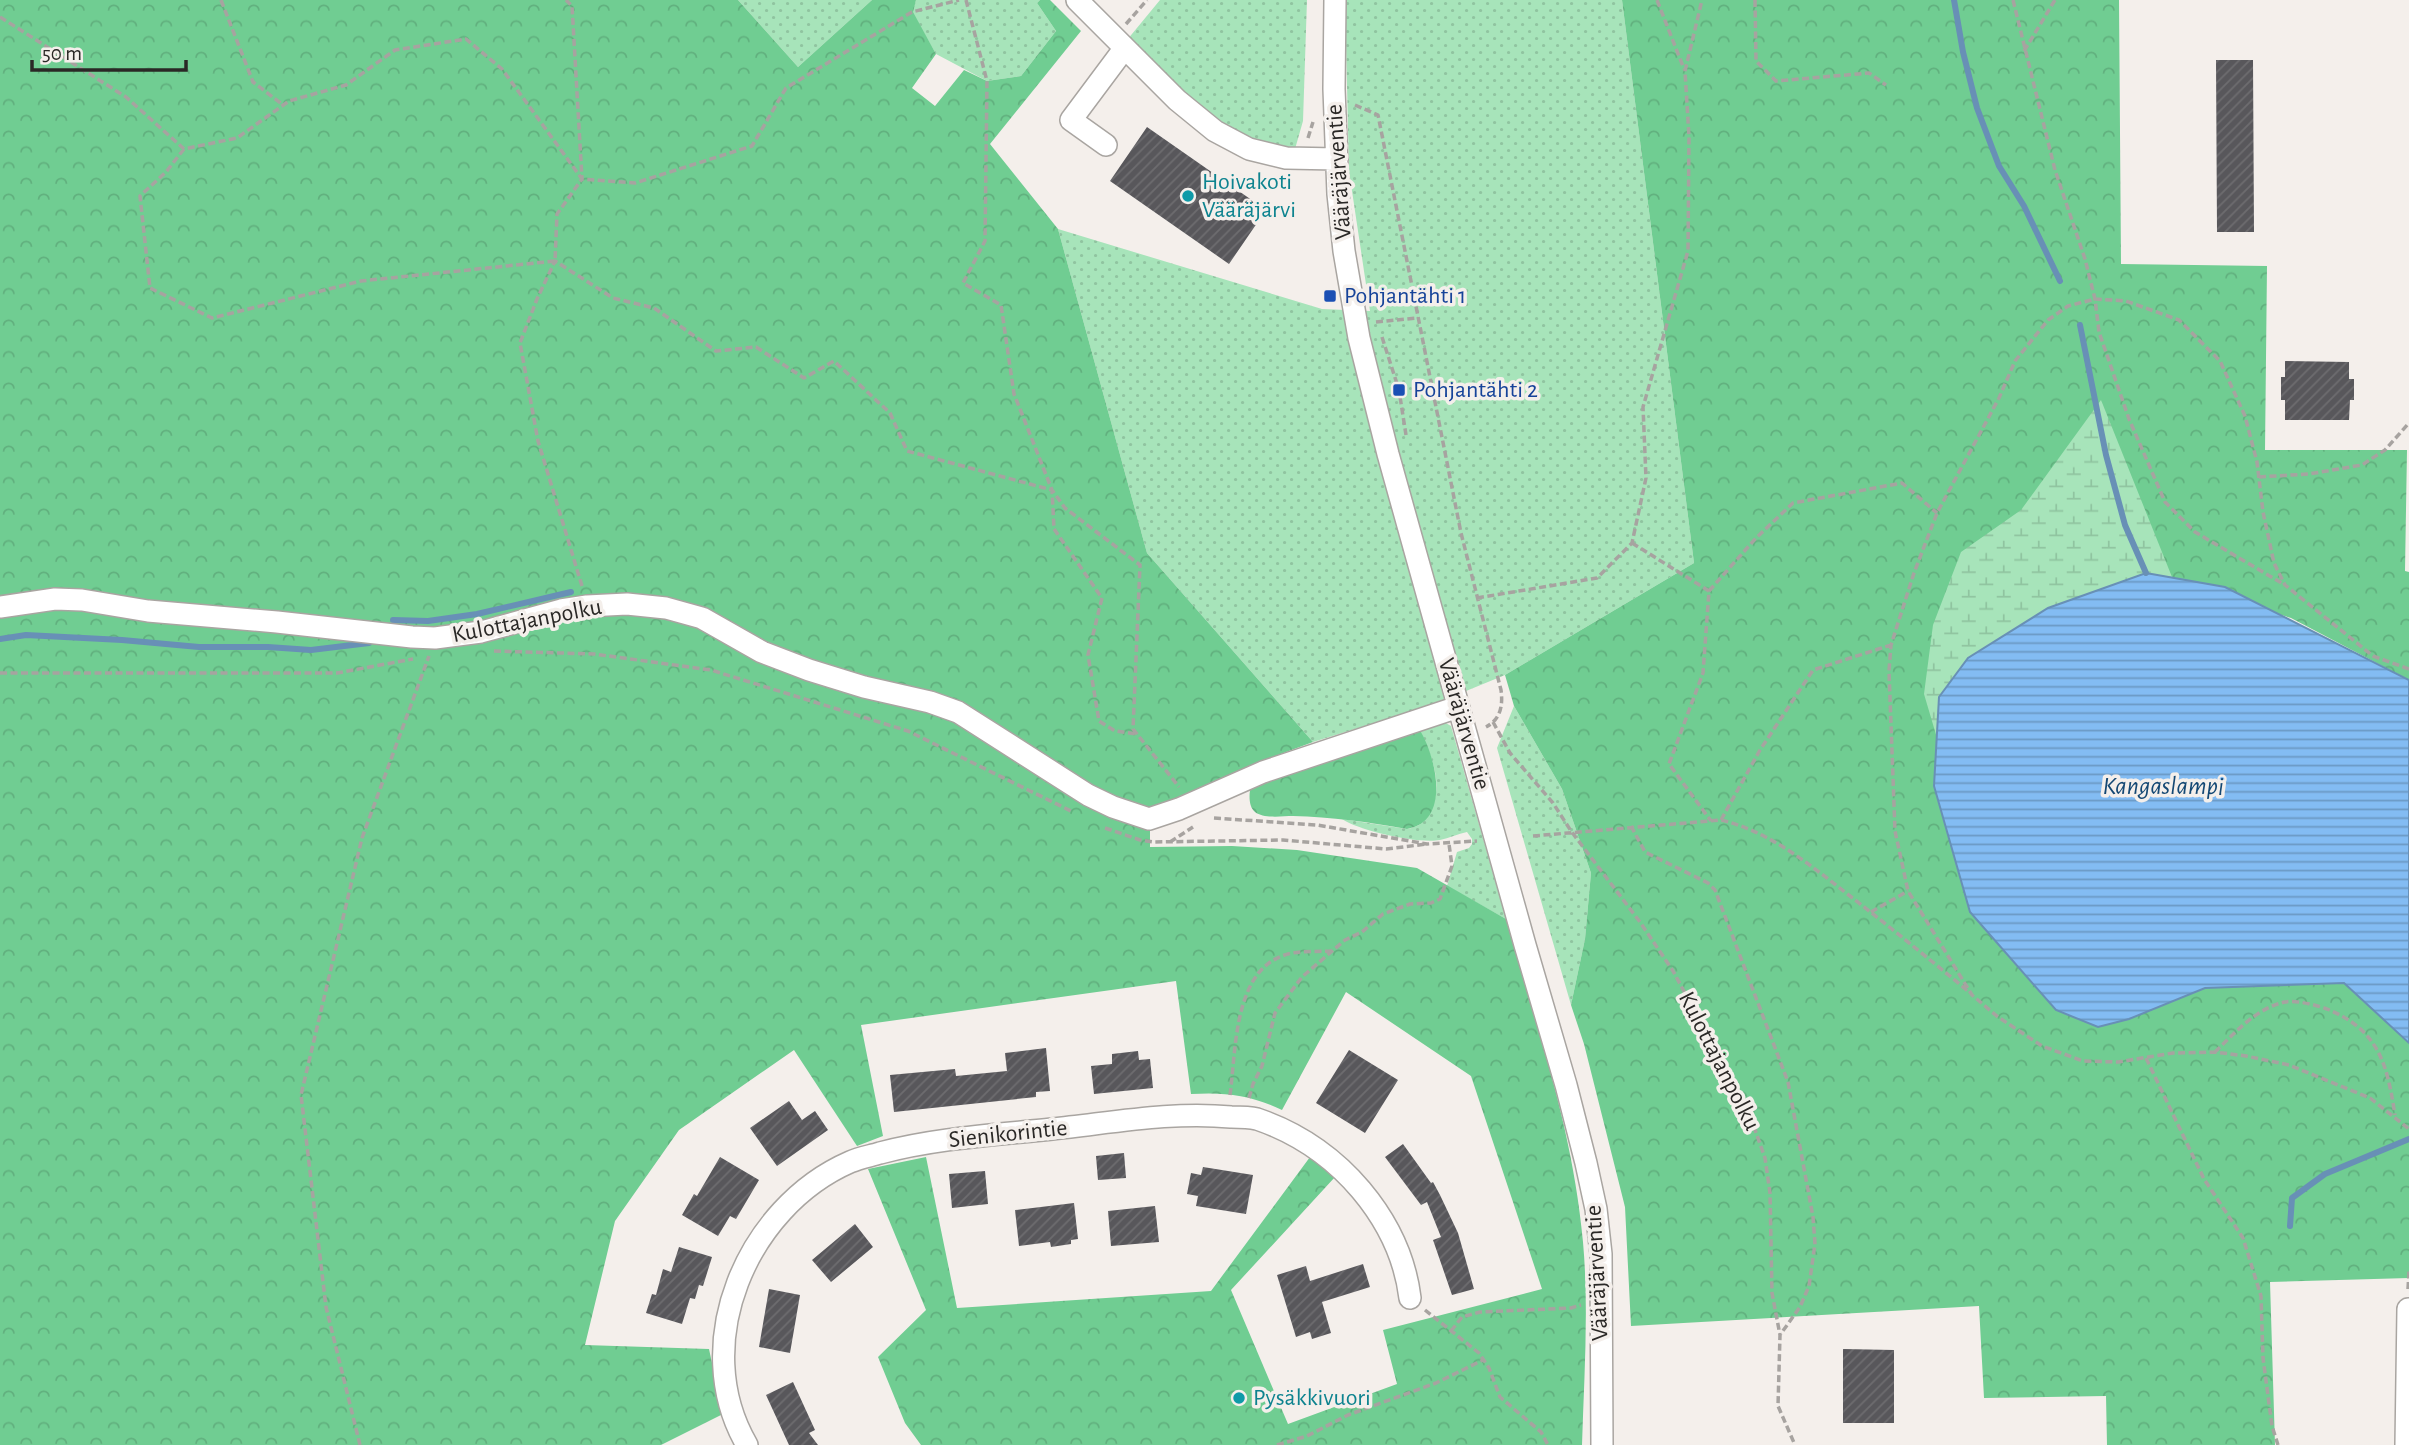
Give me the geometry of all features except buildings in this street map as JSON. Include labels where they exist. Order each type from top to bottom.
[{"type":"street","points":[[1077,0],[1177,100],[1216,131],[1249,149],[1286,158],[1337,159]]},
{"type":"street","name":"Vääräjärventie","points":[[1335,0],[1334,89],[1338,194],[1344,251],[1359,338],[1458,707],[1566,1085],[1596,1209],[1601,1254],[1602,1445]]},
{"type":"street","points":[[1106,145],[1072,120],[1119,44]]},
{"type":"street","name":"Kulottajanpolku","points":[[0,607],[55,599],[82,600],[148,611],[278,622],[412,638],[435,649],[481,632],[561,610],[587,606],[666,607],[702,618],[762,652],[784,661],[842,681],[930,702],[958,712],[1088,795],[1149,819],[1188,812],[1263,772],[1458,707]]},
{"type":"street","name":"Sienikorintie","points":[[747,1445],[730,1406],[725,1370],[724,1325],[744,1263],[772,1222],[804,1190],[850,1161],[914,1144],[1197,1114],[1255,1118],[1291,1133],[1321,1151],[1350,1177],[1375,1207],[1398,1249],[1407,1276],[1410,1298]]},
{"type":"street","points":[[2406,1445],[2408,1308]]},
{"type":"path","points":[[221,0],[253,82],[283,105]]},
{"type":"path","points":[[566,0],[572,6],[582,179],[557,214],[555,261],[520,343],[538,441],[587,606]]},
{"type":"path","points":[[959,0],[912,12],[786,88],[752,146],[635,183],[582,179],[502,69],[466,39],[395,50],[346,85],[289,101],[237,138],[184,149],[166,173],[140,196],[150,288],[212,318],[360,281],[555,261],[613,298],[654,308],[716,351],[756,346],[804,378],[834,360],[890,414],[907,451],[1052,490]]},
{"type":"path","points":[[966,0],[987,81],[985,241],[962,283],[1001,306],[1014,394],[1052,490],[1065,508],[1140,565],[1133,729],[1188,812],[1198,816],[1317,825],[1427,844]]},
{"type":"path","points":[[1119,44],[1147,0]]},
{"type":"path","points":[[1657,0],[1685,71]]},
{"type":"path","points":[[1477,598],[1597,578],[1632,543],[1646,478],[1643,407],[1688,250],[1689,136],[1685,71],[1702,0]]},
{"type":"path","points":[[1755,0],[1756,61],[1776,81],[1869,73],[1886,85]]},
{"type":"path","points":[[2013,0],[2055,170],[2085,259],[2095,299],[2099,332],[2129,419],[2165,502],[2195,532],[2285,585],[2373,656],[2409,669]]},
{"type":"path","points":[[2024,51],[2055,0]]},
{"type":"path","points":[[0,17],[126,97],[184,149]]},
{"type":"path","points":[[1353,104],[1378,115],[1461,533],[1503,703],[1493,722],[1466,734]]},
{"type":"path","points":[[1972,995],[1908,891],[1895,831],[1889,671],[1891,645],[1937,513],[1980,435],[2015,360],[2048,320],[2068,306],[2095,299],[2126,301],[2179,320],[2220,361],[2245,416],[2274,563],[2285,585]]},
{"type":"path","points":[[1376,322],[1418,318]]},
{"type":"path","points":[[2259,477],[2309,474],[2362,465],[2385,450],[2409,423]]},
{"type":"path","points":[[1711,821],[1669,764],[1703,673],[1709,591],[1756,538],[1793,503],[1902,483],[1937,513]]},
{"type":"path","points":[[1052,490],[1054,529],[1102,598],[1088,655],[1100,721],[1115,731],[1137,734]]},
{"type":"path","points":[[1632,543],[1709,591]]},
{"type":"path","points":[[1721,821],[1760,750],[1813,670],[1891,645]]},
{"type":"path","points":[[0,673],[337,673],[435,649]]},
{"type":"path","points":[[360,1445],[326,1307],[301,1095],[362,838],[435,649]]},
{"type":"path","points":[[493,651],[594,654],[711,670],[908,730],[1078,815]]},
{"type":"path","name":"Kulottajanpolku","points":[[1493,722],[1510,753],[1553,803],[1673,971],[1748,1110],[1765,1158],[1770,1193],[1772,1293],[1780,1335],[1778,1406],[1796,1445]]},
{"type":"path","points":[[1167,843],[1188,812]]},
{"type":"path","points":[[1533,836],[1711,821],[1744,826],[1771,839],[1818,871],[1998,1017],[2042,1046],[2082,1061],[2118,1062],[2173,1053],[2215,1052],[2289,1065],[2370,1098],[2407,1127]]},
{"type":"path","points":[[1632,826],[1645,852],[1708,883],[1715,890],[1788,1082],[1813,1217],[1815,1244],[1806,1293],[1800,1307],[1780,1335]]},
{"type":"path","points":[[1102,827],[1140,841],[1167,843],[1283,839],[1385,849],[1477,841]]},
{"type":"path","points":[[1236,1117],[1262,1066],[1275,1013],[1302,977],[1345,940],[1362,932],[1383,915],[1410,905],[1431,903],[1440,899],[1452,866],[1449,844]]},
{"type":"path","points":[[1871,912],[1908,891]]},
{"type":"path","points":[[1236,1117],[1234,1050],[1247,992],[1271,961],[1285,955],[1333,951]]},
{"type":"path","points":[[2215,1052],[2256,1014],[2286,1002],[2319,1006],[2349,1018],[2376,1046],[2390,1082],[2396,1117]]},
{"type":"path","points":[[2146,1058],[2204,1180],[2243,1238],[2260,1296],[2263,1358],[2272,1426],[2278,1445]]},
{"type":"path","points":[[1410,1298],[1479,1353],[1500,1396],[1541,1432],[1548,1445]]},
{"type":"path","points":[[1451,1331],[1462,1317],[1480,1312],[1571,1308],[1589,1303]]},
{"type":"path","points":[[1277,1445],[1307,1436],[1348,1415],[1436,1382],[1483,1360]]},
{"type":"green space","points":[[0,0],[738,0],[798,67],[872,0],[916,0],[913,12],[936,54],[912,88],[935,106],[964,70],[987,81],[1021,76],[1056,31],[1037,3],[1040,0],[1050,0],[1081,31],[990,144],[1058,229],[1147,553],[1313,742],[1254,764],[1159,807],[1150,822],[1150,847],[1232,846],[1297,850],[1417,868],[1506,919],[1552,1079],[1578,1201],[1586,1293],[1582,1445],[921,1445],[905,1423],[878,1357],[926,1310],[868,1169],[926,1157],[957,1308],[1211,1291],[1310,1157],[1335,1177],[1231,1290],[1288,1424],[1397,1384],[1383,1330],[1542,1289],[1471,1076],[1346,992],[1282,1110],[1238,1096],[1191,1094],[1176,981],[861,1025],[883,1136],[857,1146],[794,1050],[679,1130],[615,1221],[585,1345],[709,1349],[723,1414],[661,1445],[0,1445]]},
{"type":"green space","points":[[738,0],[872,0],[798,67]]},
{"type":"green space","points":[[916,0],[1040,0],[1037,3],[1056,31],[1021,76],[987,81],[936,54],[912,12]]},
{"type":"green space","points":[[1160,0],[1307,0],[1303,121],[1295,149],[1248,137],[1225,124],[1182,92],[1127,40]]},
{"type":"green space","points":[[1345,0],[1622,0],[1694,563],[1505,675],[1432,705],[1313,742],[1147,553],[1058,229],[1322,309],[1370,311],[1349,171]]},
{"type":"green space","points":[[1622,0],[2119,0],[2121,264],[2267,266],[2265,450],[2407,450],[2405,571],[2409,572],[2409,680],[2291,618],[2146,573],[2132,579],[2098,1027],[2129,1019],[2205,988],[2344,983],[2409,1043],[2409,1278],[2270,1282],[2275,1445],[2107,1445],[2106,1396],[1984,1398],[1979,1306],[1631,1326],[1625,1207],[1584,1044],[1571,1005],[1585,939],[1591,873],[1562,789],[1514,706],[1505,675],[1694,563]]},
{"type":"green space","points":[[2101,400],[2172,577],[2146,573],[2048,608],[1968,658],[1939,697],[1937,738],[1924,694],[1933,625],[1961,552],[2021,510]]},
{"type":"green space","points":[[1514,706],[1562,789],[1591,873],[1585,939],[1571,1005],[1497,748]]},
{"type":"green space","points":[[1444,722],[1451,726],[1506,919],[1447,886],[1457,852],[1469,848],[1472,844],[1467,832],[1440,840],[1418,840],[1375,832],[1342,819],[1407,829],[1423,822],[1434,803],[1436,782],[1432,760],[1419,729]]},
{"type":"green space","points":[[1419,729],[1431,755],[1436,786],[1435,801],[1430,814],[1421,824],[1407,829],[1336,819],[1268,816],[1255,812],[1251,806],[1251,786]]},
{"type":"water","name":"Kangaslampi","points":[[2146,573],[2225,587],[2409,680],[2409,1043],[2344,983],[2205,988],[2129,1019],[2098,1027],[2056,1010],[1970,912],[1934,786],[1939,697],[1968,658],[2048,608]]},
{"type":"waterway","points":[[1954,0],[1977,108],[1999,166],[2024,206],[2060,281]]},
{"type":"waterway","points":[[2080,325],[2106,455],[2125,525],[2146,573]]},
{"type":"waterway","points":[[393,620],[428,621],[477,614],[571,592]]},
{"type":"waterway","points":[[0,639],[26,635],[199,647],[311,650],[369,643]]},
{"type":"waterway","points":[[2290,1226],[2292,1198],[2325,1174],[2409,1139]]},
{"type":"place","name":"Hoivakoti Vääräjärvi","points":[[1188,196]]},
{"type":"place","name":"Pohjantähti 1","points":[[1330,296]]},
{"type":"place","name":"Pohjantähti 2","points":[[1399,390]]},
{"type":"place","name":"Pysäkkivuori","points":[[1239,1398]]}]
